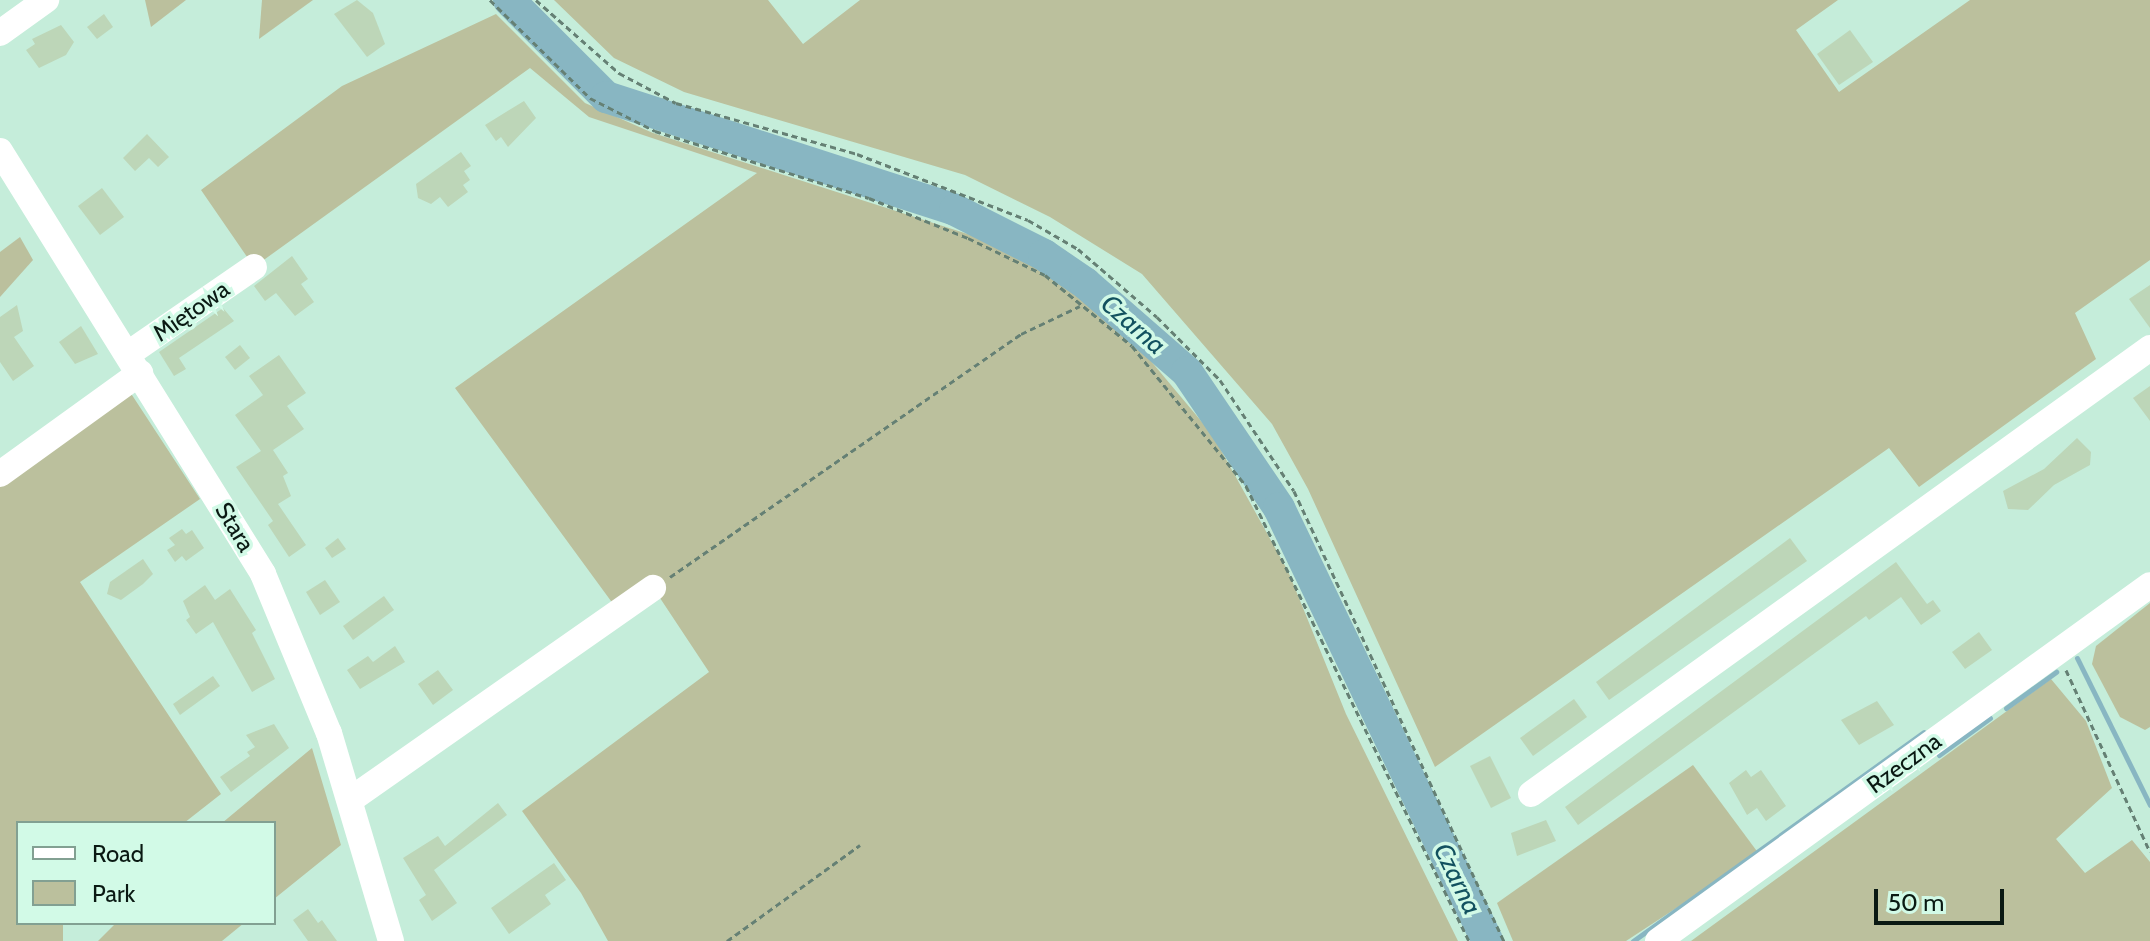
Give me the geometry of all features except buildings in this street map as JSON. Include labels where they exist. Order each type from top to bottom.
[{"type":"street","points":[[0,33],[46,0]]},
{"type":"street","name":"Stara","points":[[0,151],[263,574],[307,672],[350,800],[391,941]]},
{"type":"street","name":"Miętowa","points":[[0,474],[254,267]]},
{"type":"street","points":[[1531,794],[2150,348]]},
{"type":"street","name":"Rzeczna","points":[[1658,941],[2150,585]]},
{"type":"street","points":[[350,800],[653,588]]},
{"type":"path","points":[[490,0],[590,98],[655,131],[869,198],[968,238],[1045,275],[1132,346],[1246,486],[1469,941]]},
{"type":"path","points":[[536,0],[619,73],[676,103],[857,154],[1028,220],[1078,249],[1157,317],[1220,380],[1294,491],[1504,941]]},
{"type":"path","points":[[653,588],[1021,334],[1082,305]]},
{"type":"path","points":[[2058,652],[2150,852]]},
{"type":"path","points":[[727,941],[860,845]]},
{"type":"green space","points":[[145,0],[186,0],[151,27]]},
{"type":"green space","points":[[262,0],[313,0],[259,39]]},
{"type":"green space","points":[[554,0],[768,0],[803,44],[860,0],[1838,0],[1796,30],[1839,92],[1970,0],[2150,0],[2150,260],[2075,313],[2096,359],[1919,487],[1889,448],[1435,767],[1308,489],[1272,424],[1142,274],[1050,217],[965,175],[684,92],[614,58]]},
{"type":"green space","points":[[496,14],[585,103],[653,133],[977,237],[1066,283],[1140,348],[1212,434],[1288,571],[1346,714],[1458,941],[608,941],[581,893],[522,811],[709,672],[658,595],[619,612],[455,388],[757,173],[589,117],[530,68],[254,267],[201,190],[342,86]]},
{"type":"green space","points":[[20,237],[33,260],[0,297],[0,252]]},
{"type":"green space","points":[[130,392],[200,499],[80,582],[221,794],[187,821],[16,821],[16,925],[63,925],[63,941],[0,941],[0,486]]},
{"type":"green space","points":[[2150,603],[2150,727],[2145,730],[2120,717],[2092,664],[2096,646]]},
{"type":"green space","points":[[2051,679],[2086,721],[2112,788],[2056,839],[2085,873],[2132,840],[2150,862],[2150,941],[1691,941]]},
{"type":"green space","points":[[312,748],[341,845],[276,897],[276,821],[224,821]]},
{"type":"green space","points":[[1693,765],[1759,854],[1626,941],[1513,941],[1497,903]]},
{"type":"green space","points":[[114,925],[242,925],[222,941],[98,941]]},
{"type":"waterway","name":"Czarna","points":[[509,0],[606,97],[955,210],[1044,255],[1085,283],[1187,372],[1279,508],[1487,941]]},
{"type":"waterway","points":[[2077,658],[2150,805]]},
{"type":"waterway","points":[[2006,708],[2056,672]]},
{"type":"waterway","points":[[1939,755],[1990,718]]},
{"type":"waterway","points":[[1633,941],[1924,732]]}]
